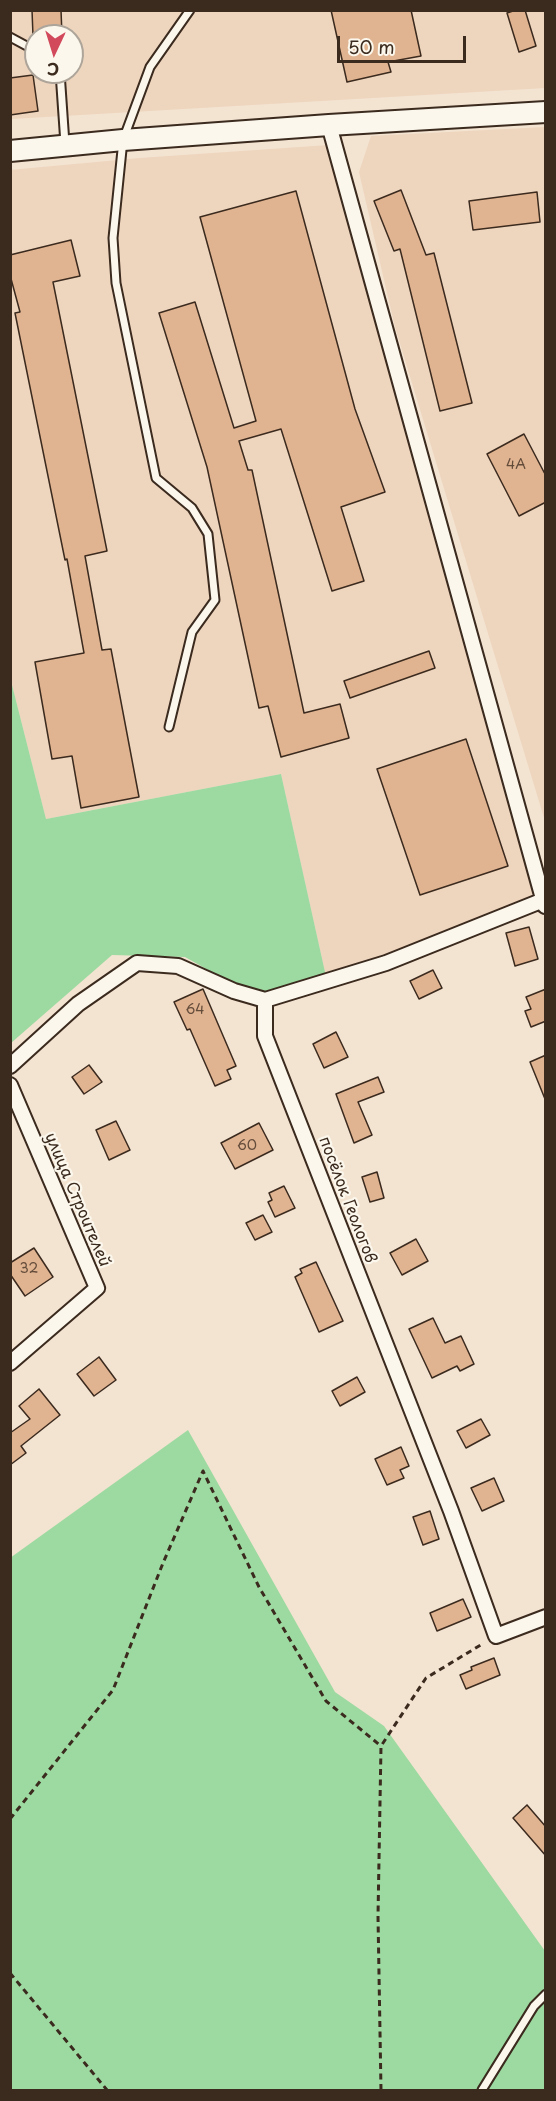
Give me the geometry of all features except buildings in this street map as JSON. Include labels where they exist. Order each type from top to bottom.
[{"type":"street","points":[[10,151],[329,125],[546,112]]},
{"type":"street","points":[[10,1066],[78,1004],[137,963],[178,966],[234,991],[265,1000],[386,963],[545,902],[329,125]]},
{"type":"street","name":"посёлок Геологов","points":[[265,1000],[265,1036],[452,1511],[496,1636]]},
{"type":"street","name":"улица Строителей","points":[[10,1085],[97,1288],[10,1364]]},
{"type":"street","points":[[496,1636],[546,1617]]},
{"type":"lane","points":[[169,727],[192,632],[215,600],[208,534],[192,508],[156,478],[116,283],[113,238],[123,140],[150,67],[190,10]]},
{"type":"lane","points":[[10,37],[24,45]]},
{"type":"lane","points":[[61,84],[65,146]]},
{"type":"lane","points":[[482,2091],[534,2006],[546,1994]]},
{"type":"path","points":[[10,1819],[113,1690],[163,1563],[203,1472],[259,1587],[326,1701],[381,1746]]},
{"type":"path","points":[[381,2091],[378,1916],[381,1746],[426,1678],[496,1636]]},
{"type":"path","points":[[10,1974],[107,2091]]},
{"type":"shaded area","points":[[11,11],[545,11],[545,88],[11,119]]},
{"type":"shaded area","points":[[545,127],[545,821],[395,327],[359,172],[371,136]]},
{"type":"shaded area","points":[[329,145],[540,905],[327,981],[281,774],[46,819],[10,677],[10,170],[140,158]]},
{"type":"green space","points":[[10,677],[46,819],[281,774],[327,981],[251,994],[185,957],[112,955],[11,1043]]},
{"type":"green space","points":[[188,1430],[335,1692],[384,1726],[545,1951],[545,2090],[11,2090],[10,1558]]}]
